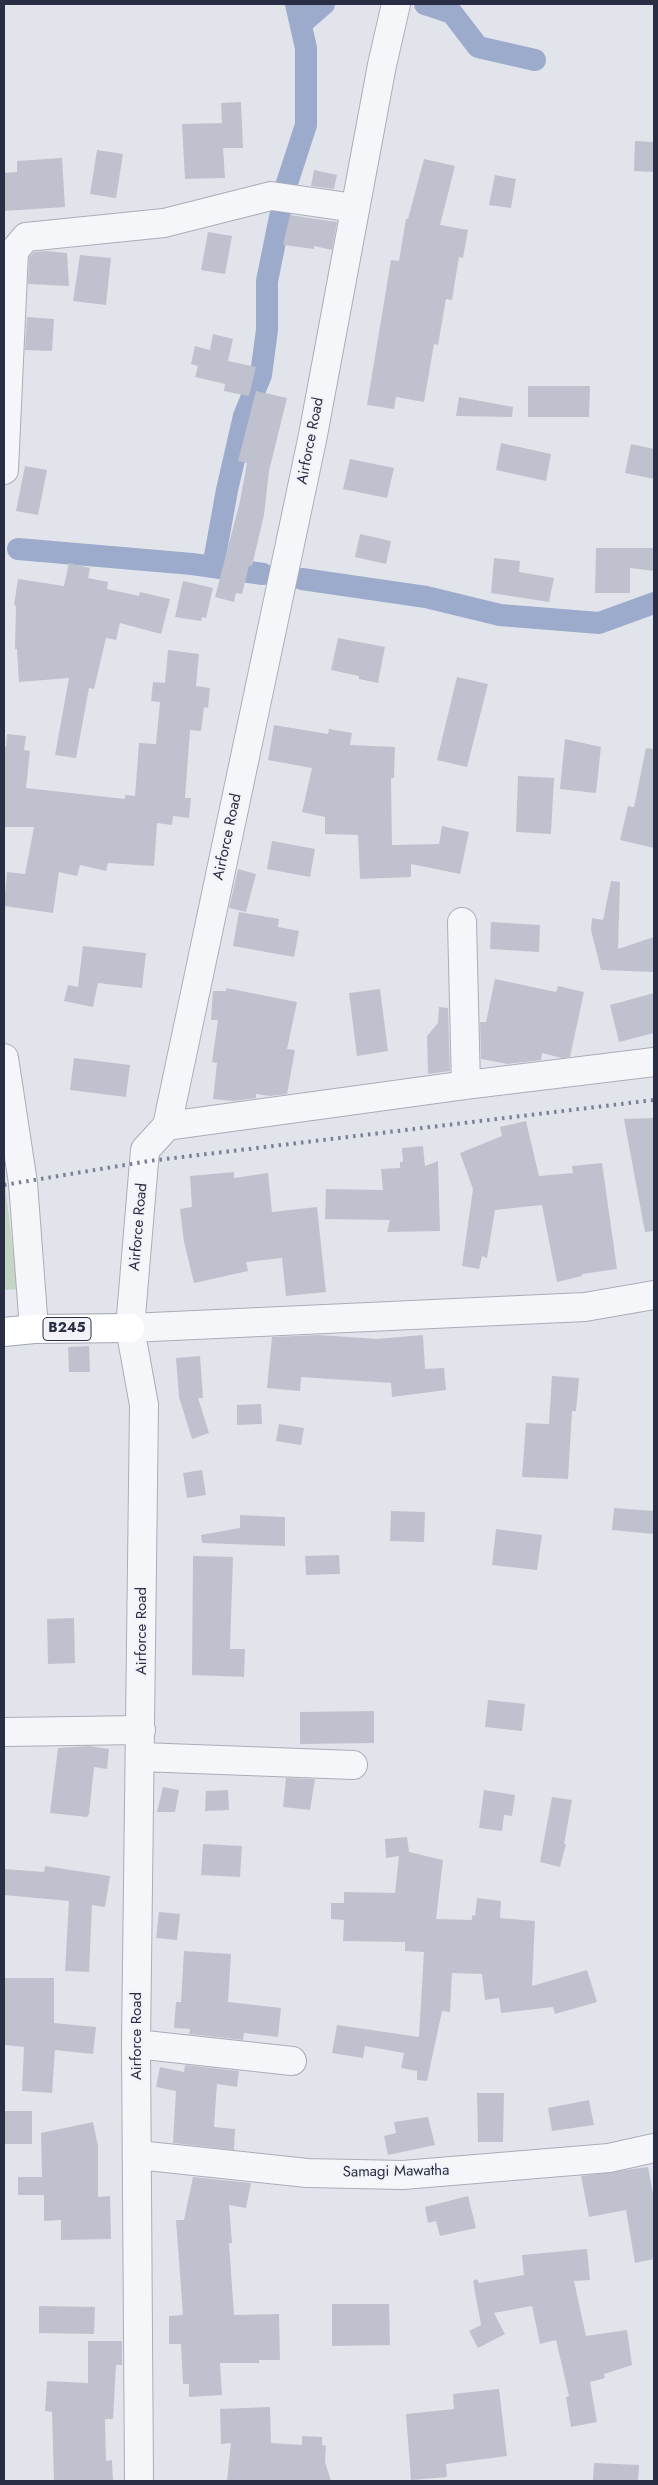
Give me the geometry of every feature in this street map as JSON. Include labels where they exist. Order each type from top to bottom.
[{"type":"main road","name":"B245","points":[[4,1332],[34,1329],[130,1328]]},
{"type":"street","name":"Airforce Road","points":[[139,2481],[136,2044],[144,1405],[130,1328],[145,1150],[166,1126],[313,435],[382,65],[396,7]]},
{"type":"street","points":[[4,470],[14,251],[26,237],[164,223],[271,196],[355,208]]},
{"type":"street","points":[[462,922],[466,1085]]},
{"type":"street","points":[[4,1058],[23,1183],[34,1329]]},
{"type":"street","points":[[166,1126],[466,1085],[654,1062]]},
{"type":"street","points":[[130,1328],[585,1307],[654,1295]]},
{"type":"street","points":[[4,1732],[141,1730]]},
{"type":"street","points":[[141,1757],[353,1765]]},
{"type":"street","points":[[136,2044],[292,2061]]},
{"type":"street","name":"Samagi Mawatha","points":[[138,2155],[307,2173],[403,2174],[609,2158],[654,2148]]},
{"type":"green space","points":[[4,1186],[18,1289],[4,1290]]},
{"type":"building","points":[[241,102],[243,148],[223,148],[225,178],[185,179],[182,124],[222,123],[221,103]]},
{"type":"building","points":[[635,141],[654,142],[654,172],[634,171]]},
{"type":"building","points":[[97,150],[123,154],[116,198],[90,194]]},
{"type":"building","points":[[62,158],[65,207],[4,211],[4,173],[17,172],[17,161]]},
{"type":"building","points":[[424,159],[455,166],[440,225],[468,230],[463,258],[459,257],[452,300],[446,299],[438,345],[434,344],[424,402],[396,397],[394,409],[367,405],[391,260],[399,261],[406,219],[408,219]]},
{"type":"building","points":[[314,170],[337,175],[334,189],[311,186]]},
{"type":"building","points":[[495,175],[516,179],[511,208],[489,205]]},
{"type":"building","points":[[290,215],[337,222],[332,250],[314,246],[314,249],[283,245]]},
{"type":"building","points":[[208,232],[232,236],[225,274],[201,270]]},
{"type":"building","points":[[34,252],[67,253],[69,286],[28,284],[29,257]]},
{"type":"building","points":[[80,255],[111,258],[106,305],[73,301]]},
{"type":"building","points":[[27,317],[54,319],[52,351],[25,350]]},
{"type":"building","points":[[213,334],[233,339],[228,361],[256,367],[249,396],[224,391],[225,384],[195,377],[198,366],[191,364],[195,346],[210,350]]},
{"type":"building","points":[[528,386],[590,386],[589,417],[528,417]]},
{"type":"building","points":[[256,391],[287,398],[269,471],[264,515],[252,566],[249,566],[242,594],[236,593],[234,602],[215,597],[240,501],[247,463],[238,461]]},
{"type":"building","points":[[459,397],[513,407],[512,417],[456,416]]},
{"type":"building","points":[[501,443],[551,454],[546,481],[496,470]]},
{"type":"building","points":[[631,444],[654,449],[654,479],[625,473]]},
{"type":"building","points":[[350,459],[394,468],[387,498],[343,489]]},
{"type":"building","points":[[25,466],[47,470],[38,515],[16,511]]},
{"type":"building","points":[[360,534],[391,541],[386,564],[355,557]]},
{"type":"building","points":[[596,548],[654,548],[654,571],[630,568],[630,593],[595,593]]},
{"type":"building","points":[[494,558],[520,561],[519,572],[554,578],[549,602],[491,593]]},
{"type":"building","points":[[69,563],[90,568],[88,578],[108,582],[107,589],[139,596],[140,592],[170,599],[161,634],[120,623],[116,640],[106,638],[94,689],[89,688],[76,758],[55,755],[69,678],[19,682],[17,649],[15,649],[16,606],[14,605],[18,579],[64,586]]},
{"type":"building","points":[[183,581],[213,588],[206,618],[202,617],[201,621],[175,617]]},
{"type":"building","points":[[338,638],[385,647],[378,683],[359,679],[359,676],[331,670]]},
{"type":"building","points":[[168,650],[199,654],[196,686],[210,688],[208,708],[204,707],[201,731],[190,730],[185,798],[191,798],[189,818],[173,816],[172,825],[157,823],[154,866],[108,863],[106,871],[80,865],[77,876],[59,872],[53,913],[4,906],[7,872],[25,874],[34,827],[4,827],[4,747],[6,747],[7,734],[26,736],[24,750],[30,751],[26,788],[125,799],[125,795],[135,796],[139,743],[156,744],[160,702],[151,701],[153,682],[165,683]]},
{"type":"building","points":[[457,677],[488,684],[467,767],[437,760]]},
{"type":"building","points":[[274,725],[328,734],[329,729],[352,733],[350,745],[395,747],[394,778],[391,778],[392,845],[439,844],[442,826],[469,832],[460,874],[411,864],[411,877],[360,879],[358,835],[325,834],[325,817],[302,812],[312,768],[268,760]]},
{"type":"building","points":[[565,739],[601,747],[596,793],[560,789]]},
{"type":"building","points":[[646,748],[654,749],[654,848],[620,840],[628,806],[634,807]]},
{"type":"building","points":[[518,776],[554,778],[551,834],[516,832]]},
{"type":"building","points":[[272,841],[315,849],[310,877],[267,869]]},
{"type":"building","points":[[238,869],[256,874],[246,912],[229,908]]},
{"type":"building","points":[[611,881],[620,882],[618,949],[654,937],[654,972],[601,970],[591,930],[592,918],[603,920]]},
{"type":"building","points":[[239,912],[279,919],[278,927],[299,931],[294,957],[233,946]]},
{"type":"building","points":[[491,922],[540,925],[539,952],[490,949]]},
{"type":"building","points":[[83,946],[146,953],[142,988],[98,983],[93,1007],[64,1001],[68,985],[78,987]]},
{"type":"building","points":[[495,979],[556,992],[558,986],[584,992],[570,1057],[562,1058],[542,1053],[541,1060],[508,1064],[481,1059],[480,1022],[486,1022]]},
{"type":"building","points":[[226,988],[297,1002],[287,1049],[295,1050],[287,1094],[270,1096],[256,1094],[256,1098],[234,1101],[213,1099],[217,1063],[212,1062],[218,1020],[211,1020],[213,991],[226,991]]},
{"type":"building","points":[[380,989],[388,1051],[357,1056],[349,993]]},
{"type":"building","points":[[654,993],[654,1033],[619,1042],[610,1005]]},
{"type":"building","points":[[439,1007],[448,1008],[450,1071],[428,1074],[427,1036],[438,1023]]},
{"type":"building","points":[[74,1058],[130,1065],[126,1097],[70,1090]]},
{"type":"building","points":[[653,1118],[654,1231],[645,1232],[624,1119]]},
{"type":"building","points":[[526,1121],[539,1176],[573,1173],[572,1166],[602,1163],[617,1269],[582,1274],[582,1276],[557,1282],[542,1205],[495,1210],[487,1258],[482,1256],[479,1269],[462,1266],[473,1189],[460,1153],[502,1136],[500,1127]]},
{"type":"building","points":[[423,1146],[425,1166],[438,1161],[440,1231],[387,1232],[390,1220],[325,1219],[326,1189],[383,1190],[381,1169],[400,1168],[400,1162],[403,1162],[402,1148]]},
{"type":"building","points":[[234,1172],[234,1178],[268,1173],[272,1212],[317,1207],[326,1292],[286,1296],[282,1258],[246,1262],[248,1271],[194,1283],[184,1242],[180,1209],[192,1207],[190,1176]]},
{"type":"building","points":[[319,1335],[377,1339],[423,1335],[425,1369],[444,1368],[446,1390],[392,1397],[391,1383],[301,1377],[300,1391],[267,1388],[272,1337]]},
{"type":"building","points":[[89,1346],[90,1372],[69,1372],[68,1347]]},
{"type":"building","points":[[200,1356],[203,1398],[198,1398],[209,1433],[192,1439],[179,1397],[176,1358]]},
{"type":"building","points":[[552,1376],[579,1378],[576,1411],[572,1411],[568,1479],[522,1477],[526,1423],[549,1424]]},
{"type":"building","points":[[261,1404],[262,1424],[237,1425],[237,1405]]},
{"type":"building","points":[[279,1424],[304,1428],[301,1445],[276,1441]]},
{"type":"building","points":[[202,1470],[206,1495],[187,1498],[183,1473]]},
{"type":"building","points":[[614,1508],[654,1511],[654,1534],[612,1530]]},
{"type":"building","points":[[391,1511],[425,1512],[424,1542],[390,1541]]},
{"type":"building","points":[[240,1515],[285,1517],[285,1546],[202,1543],[201,1535],[240,1528]]},
{"type":"building","points":[[496,1529],[542,1535],[537,1570],[492,1565]]},
{"type":"building","points":[[339,1555],[340,1574],[306,1575],[305,1556]]},
{"type":"building","points":[[193,1556],[233,1557],[230,1649],[245,1649],[244,1677],[192,1675]]},
{"type":"building","points":[[74,1618],[75,1663],[48,1664],[47,1619]]},
{"type":"building","points":[[488,1700],[525,1704],[522,1731],[485,1727]]},
{"type":"building","points":[[374,1711],[374,1743],[300,1744],[300,1712]]},
{"type":"building","points":[[89,1746],[109,1749],[107,1769],[94,1767],[89,1814],[87,1817],[50,1813],[58,1748]]},
{"type":"building","points":[[286,1778],[315,1779],[310,1810],[283,1807]]},
{"type":"building","points":[[163,1787],[179,1790],[175,1812],[157,1812]]},
{"type":"building","points":[[228,1790],[229,1810],[205,1811],[206,1791]]},
{"type":"building","points":[[484,1790],[515,1795],[512,1816],[504,1815],[502,1831],[479,1828]]},
{"type":"building","points":[[552,1797],[572,1800],[564,1844],[566,1844],[560,1867],[540,1862]]},
{"type":"building","points":[[407,1837],[409,1852],[443,1860],[436,1919],[472,1920],[472,1915],[475,1916],[477,1898],[501,1901],[500,1918],[535,1921],[532,1986],[587,1970],[597,2002],[555,2014],[553,2007],[501,2013],[499,1998],[485,2000],[482,1974],[452,1973],[450,2012],[442,2011],[427,2081],[417,2080],[417,2071],[401,2068],[404,2053],[365,2046],[363,2058],[332,2053],[337,2025],[419,2037],[424,1952],[405,1951],[405,1942],[343,1941],[344,1920],[331,1919],[331,1903],[344,1903],[344,1892],[395,1893],[399,1856],[386,1858],[385,1839]]},
{"type":"building","points":[[203,1844],[242,1846],[240,1877],[201,1875]]},
{"type":"building","points":[[45,1866],[110,1876],[105,1907],[92,1905],[89,1972],[65,1971],[69,1901],[4,1895],[4,1869],[44,1872]]},
{"type":"building","points":[[159,1912],[180,1914],[177,1940],[156,1938]]},
{"type":"building","points":[[184,1951],[231,1954],[228,2002],[281,2008],[278,2037],[244,2033],[243,2040],[189,2034],[190,2029],[174,2028],[176,2002],[181,2002]]},
{"type":"building","points":[[4,1978],[54,1978],[54,2023],[96,2027],[93,2054],[55,2050],[52,2093],[22,2091],[24,2047],[4,2045]]},
{"type":"building","points":[[185,2065],[239,2071],[237,2087],[217,2084],[214,2127],[235,2129],[234,2150],[173,2143],[176,2091],[156,2087],[160,2067],[184,2072]]},
{"type":"building","points":[[477,2093],[504,2093],[503,2142],[478,2142]]},
{"type":"building","points":[[589,2100],[594,2125],[552,2131],[548,2108]]},
{"type":"building","points":[[4,2111],[32,2111],[32,2144],[4,2144]]},
{"type":"building","points":[[428,2117],[435,2145],[388,2155],[384,2136],[396,2133],[394,2122]]},
{"type":"building","points":[[93,2122],[98,2146],[98,2197],[110,2196],[111,2239],[61,2240],[61,2220],[44,2221],[44,2195],[18,2195],[18,2177],[42,2177],[41,2133]]},
{"type":"building","points":[[648,2167],[654,2199],[654,2259],[635,2263],[626,2210],[589,2217],[581,2176]]},
{"type":"building","points":[[193,2177],[251,2183],[246,2208],[229,2205],[232,2243],[229,2243],[234,2315],[279,2314],[280,2360],[259,2360],[259,2363],[220,2363],[222,2395],[189,2397],[189,2384],[183,2384],[181,2344],[169,2344],[169,2316],[183,2315],[176,2220],[184,2220]]},
{"type":"building","points":[[468,2196],[476,2228],[440,2236],[436,2221],[428,2223],[425,2207]]},
{"type":"building","points":[[587,2249],[590,2280],[574,2281],[586,2336],[627,2330],[632,2365],[604,2374],[605,2378],[590,2382],[597,2422],[571,2427],[566,2397],[569,2396],[556,2340],[540,2344],[532,2306],[494,2313],[505,2334],[478,2348],[469,2331],[481,2325],[473,2281],[477,2279],[479,2283],[524,2275],[522,2255]]},
{"type":"building","points":[[332,2304],[389,2304],[390,2345],[332,2346]]},
{"type":"building","points":[[39,2306],[95,2307],[94,2334],[39,2333]]},
{"type":"building","points":[[88,2341],[122,2341],[122,2365],[116,2365],[113,2419],[105,2419],[106,2461],[112,2460],[113,2481],[54,2481],[52,2412],[45,2411],[47,2381],[88,2383]]},
{"type":"building","points":[[499,2389],[507,2456],[446,2464],[447,2477],[411,2480],[406,2414],[454,2409],[453,2394]]},
{"type":"building","points":[[270,2407],[271,2443],[302,2445],[302,2436],[322,2437],[322,2445],[326,2446],[325,2462],[331,2481],[227,2481],[231,2443],[221,2444],[220,2409]]},
{"type":"building","points":[[594,2463],[639,2465],[638,2481],[593,2481]]},
{"type":"waterway","points":[[287,183],[306,125],[306,48],[296,4]]},
{"type":"waterway","points":[[301,24],[324,4]]},
{"type":"waterway","points":[[425,4],[452,13],[478,47],[535,60]]},
{"type":"waterway","points":[[213,567],[227,490],[244,416],[261,375],[267,330],[267,281],[280,217]]},
{"type":"waterway","points":[[18,549],[192,564],[263,574]]},
{"type":"waterway","points":[[302,579],[426,597],[500,615],[599,623],[654,603]]},
{"type":"railway","points":[[4,1185],[149,1161],[654,1100]]}]
